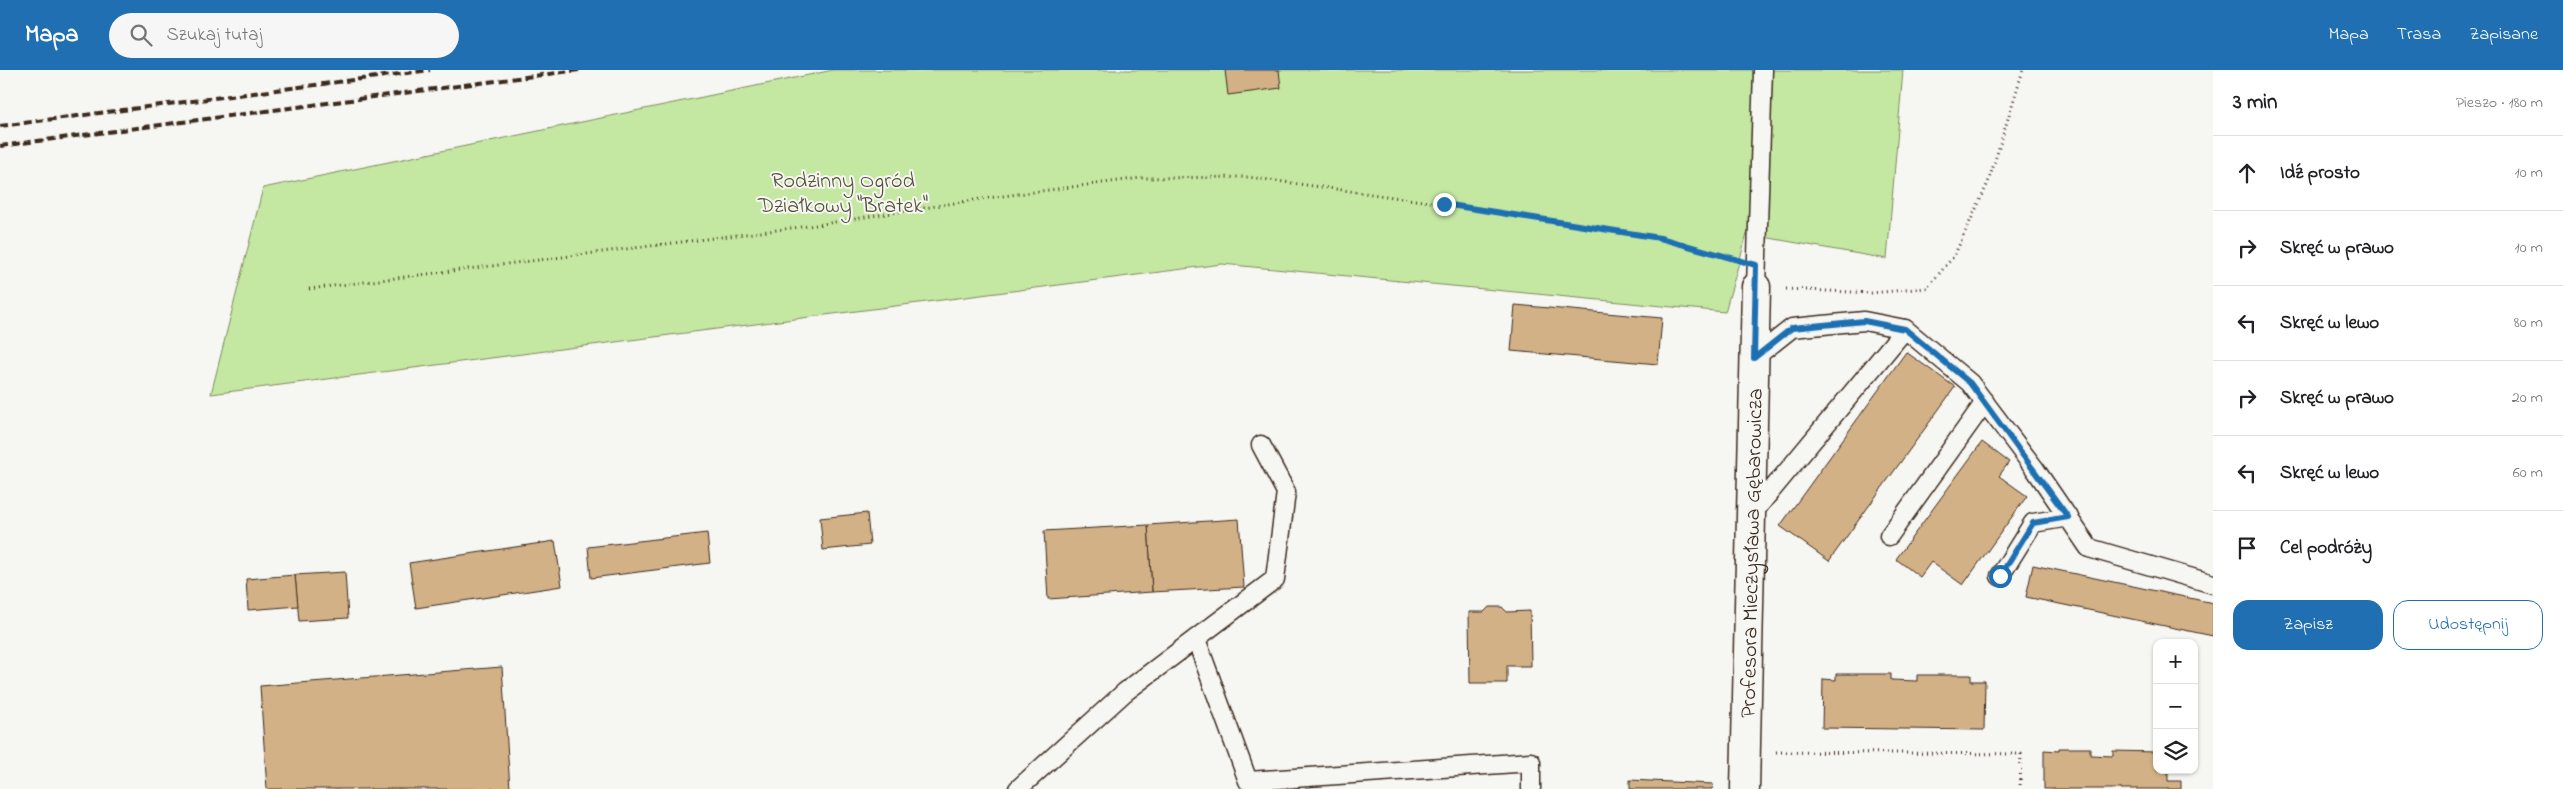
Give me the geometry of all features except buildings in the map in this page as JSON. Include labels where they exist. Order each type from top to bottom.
[{"type":"street","name":"Profesora Mieczysława Gębarowicza","points":[[1745,789],[1756,276]]},
{"type":"lane","points":[[1756,276],[1763,70]]},
{"type":"lane","points":[[1754,358],[1792,328],[1864,321],[1905,329],[1970,383],[2089,548],[2213,584]]},
{"type":"lane","points":[[1751,515],[1905,329]]},
{"type":"lane","points":[[1888,536],[1985,402]]},
{"type":"lane","points":[[1018,789],[1126,692],[1275,579],[1286,492],[1261,445]]},
{"type":"lane","points":[[2000,576],[2033,523],[2068,517]]},
{"type":"lane","points":[[1196,639],[1248,781],[1531,762],[1531,789]]},
{"type":"path","points":[[309,289],[816,225],[980,199],[1141,178],[1248,177],[1444,204],[1660,238],[1756,276],[1871,292],[1927,288],[1954,256],[1988,183],[2022,70]]},
{"type":"path","points":[[1746,752],[2021,754],[2020,789]]},
{"type":"green space","name":"Rodzinny Ogród Działkowy \"Bratek\"","points":[[833,70],[1903,70],[1887,259],[1747,234],[1725,312],[1222,264],[211,394],[263,188]]},
{"type":"railway","points":[[0,126],[430,70]]},
{"type":"railway","points":[[0,146],[579,70]]},
{"type":"route","points":[[1444,204],[1660,238],[1756,265],[1754,358],[1792,328],[1864,321],[1905,329],[1970,383],[2035,468],[2068,517],[2033,523],[2000,576]]}]
